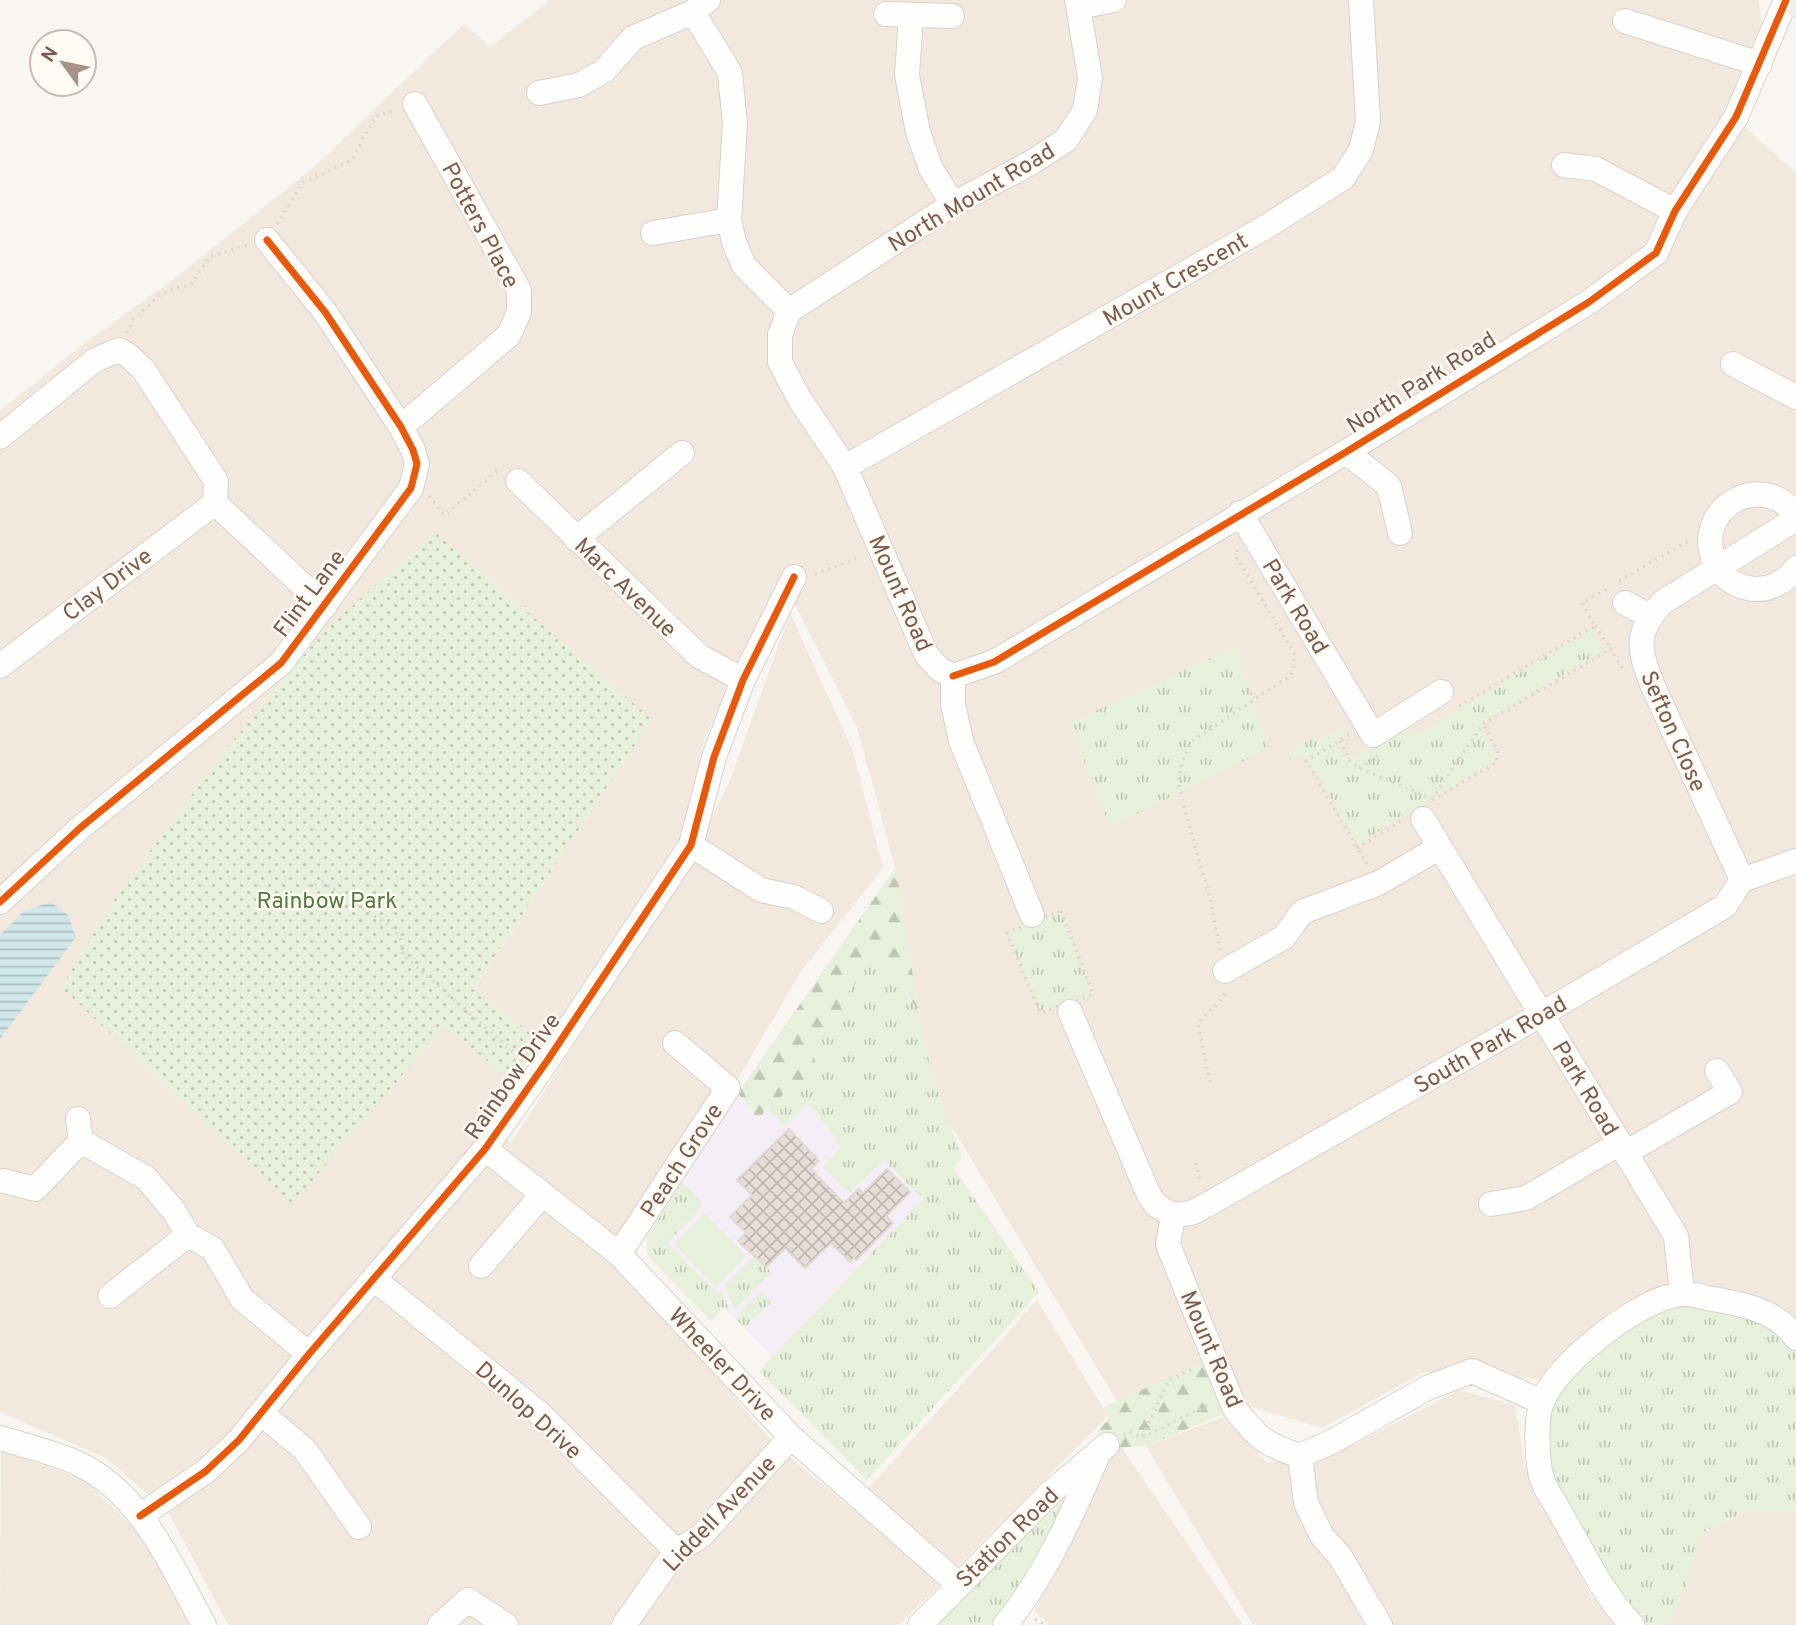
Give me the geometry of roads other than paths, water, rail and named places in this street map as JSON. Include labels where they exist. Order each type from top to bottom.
[{"type":"street","points":[[1078,4],[1114,0]]},
{"type":"street","name":"Mount Crescent","points":[[845,467],[1264,228],[1343,178],[1361,150],[1368,121],[1361,0]]},
{"type":"street","name":"North Park Road","points":[[953,676],[993,662],[1346,452],[1589,302],[1656,253],[1675,211],[1736,117],[1786,0]]},
{"type":"street","name":"North Mount Road","points":[[789,311],[953,204],[1029,164],[1066,140],[1085,110],[1090,78],[1078,4]]},
{"type":"street","points":[[539,93],[579,85],[604,71],[632,38],[700,6],[730,73],[735,124],[729,220],[734,242],[744,266],[789,311]]},
{"type":"street","points":[[886,14],[952,16]]},
{"type":"street","points":[[911,15],[907,75],[918,132],[931,169],[953,204]]},
{"type":"street","points":[[1625,21],[1760,64]]},
{"type":"street","name":"Potters Place","points":[[401,427],[509,335],[521,301],[519,290],[415,104]]},
{"type":"street","points":[[1564,164],[1596,169],[1675,211]]},
{"type":"street","points":[[653,233],[729,220]]},
{"type":"street","points":[[267,240],[326,312],[401,427]]},
{"type":"street","name":"Mount Road","points":[[789,311],[780,335],[780,362],[800,400],[845,467],[926,654],[939,669],[953,676]]},
{"type":"street","points":[[0,437],[95,360],[119,350],[142,369],[216,481],[215,503],[325,606]]},
{"type":"street","points":[[1732,364],[1796,397]]},
{"type":"street","name":"Flint Lane","points":[[0,902],[80,828],[281,663],[411,488],[417,464],[414,450],[401,427]]},
{"type":"street","points":[[1346,452],[1389,486],[1400,533]]},
{"type":"street","points":[[576,539],[682,453]]},
{"type":"street","name":"Marc Avenue","points":[[518,481],[699,656],[743,680]]},
{"type":"street","points":[[1625,603],[1650,616],[1663,602],[1717,568],[1796,517],[1785,503],[1776,498],[1757,494],[1747,496],[1728,504],[1712,528],[1711,554],[1717,568],[1732,582],[1754,589],[1776,585],[1796,568]]},
{"type":"street","name":"Clay Drive","points":[[0,666],[215,503]]},
{"type":"street","name":"Park Road","points":[[1240,513],[1369,738],[1446,701]]},
{"type":"street","name":"Rainbow Drive","points":[[140,1516],[206,1471],[239,1440],[485,1149],[539,1073],[691,845],[714,757],[743,680],[792,580]]},
{"type":"street","name":"Sefton Close","points":[[1650,616],[1641,637],[1642,658],[1742,880]]},
{"type":"street","points":[[953,676],[953,704],[961,741],[1032,915]]},
{"type":"street","name":"Park Road","points":[[1421,811],[1440,847],[1676,1237],[1682,1293]]},
{"type":"street","points":[[691,845],[761,890],[794,897],[821,911]]},
{"type":"street","points":[[1225,971],[1284,937],[1302,912],[1379,883],[1440,847]]},
{"type":"street","points":[[1742,880],[1796,861]]},
{"type":"street","name":"South Park Road","points":[[1173,1215],[1191,1213],[1205,1206],[1542,1014],[1725,906],[1742,880]]},
{"type":"street","points":[[1070,1012],[1149,1195],[1156,1205],[1173,1215]]},
{"type":"street","name":"Peach Grove","points":[[619,1254],[727,1088],[675,1043]]},
{"type":"street","points":[[1491,1204],[1526,1198],[1730,1092],[1717,1071]]},
{"type":"street","points":[[4,1181],[36,1189],[80,1130],[146,1178],[174,1211],[188,1235],[213,1249],[242,1299],[309,1354]]},
{"type":"street","name":"Wheeler Drive","points":[[485,1149],[619,1254],[791,1437],[958,1584]]},
{"type":"street","points":[[481,1266],[542,1195]]},
{"type":"street","name":"Mount Road","points":[[1173,1215],[1168,1245],[1235,1409],[1270,1446],[1300,1456]]},
{"type":"street","points":[[110,1296],[188,1235]]},
{"type":"street","name":"Dunlop Drive","points":[[374,1279],[538,1412],[676,1551]]},
{"type":"street","points":[[1632,1625],[1614,1606],[1542,1478],[1538,1439],[1542,1402],[1565,1366],[1591,1343],[1660,1300],[1682,1293],[1752,1306],[1791,1330],[1796,1338]]},
{"type":"street","points":[[1380,1625],[1340,1556],[1322,1536],[1306,1503],[1300,1456],[1335,1440],[1427,1388],[1472,1371],[1542,1402]]},
{"type":"street","points":[[261,1413],[305,1450],[359,1527]]},
{"type":"street","name":"Liddell Avenue","points":[[624,1625],[676,1551],[700,1537],[791,1437]]},
{"type":"street","points":[[0,1438],[78,1463],[100,1475],[120,1492],[140,1516],[204,1625]]},
{"type":"street","name":"Station Road","points":[[920,1625],[1049,1494],[1103,1449],[1073,1514],[1018,1610],[1006,1625]]},
{"type":"street","points":[[1049,1494],[1073,1514]]},
{"type":"street","points":[[440,1625],[468,1600],[506,1625]]},
{"type":"water","points":[[51,902],[68,915],[76,937],[0,1039],[0,935],[24,911]]},
{"type":"park label","name":"Rainbow Park","points":[[327,900]]}]
